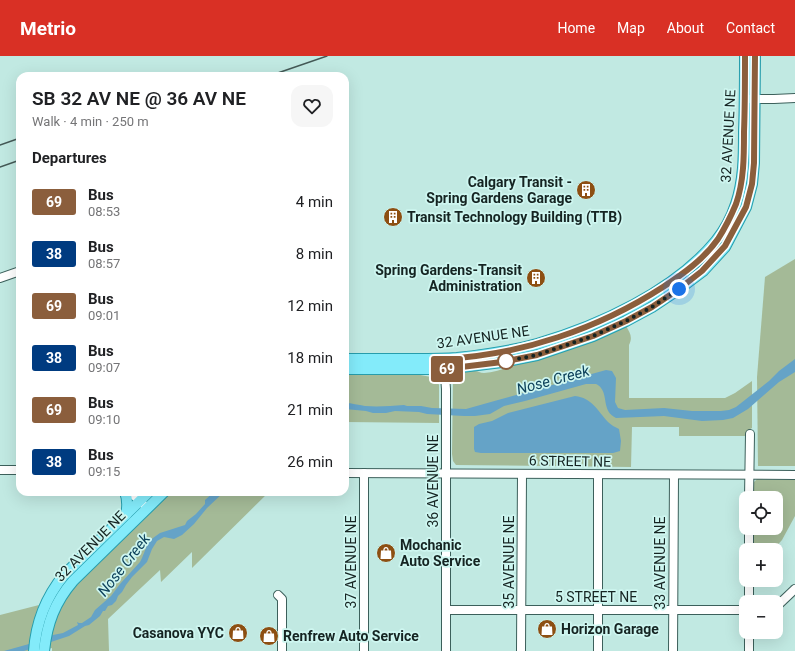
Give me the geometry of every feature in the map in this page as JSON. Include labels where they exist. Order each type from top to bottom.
[{"type":"main road","name":"32 AVENUE NE","points":[[349,369],[445,369],[502,362],[537,355],[593,336],[626,321],[652,307],[702,271],[725,246],[746,207],[752,184],[754,163],[750,99],[745,56]]},
{"type":"main road","name":"32 AVENUE NE","points":[[349,359],[458,358],[529,346],[588,327],[620,312],[649,296],[695,264],[717,240],[736,203],[744,164],[755,56]]},
{"type":"main road","points":[[126,496],[128,505],[126,515]]},
{"type":"main road","name":"32 AVENUE NE","points":[[44,651],[47,628],[58,601],[64,591],[144,505],[147,496]]},
{"type":"main road","name":"32 AVENUE NE","points":[[34,651],[36,632],[43,609],[56,585],[64,575],[126,515],[158,496]]},
{"type":"street","points":[[750,99],[795,98]]},
{"type":"street","points":[[0,278],[16,272]]},
{"type":"street","name":"36 AVENUE NE","points":[[444,359],[446,389],[446,651]]},
{"type":"street","points":[[749,491],[750,434]]},
{"type":"street","points":[[0,470],[16,470]]},
{"type":"street","name":"6 STREET NE","points":[[349,473],[749,476],[795,475]]},
{"type":"street","name":"37 AVENUE NE","points":[[364,473],[364,651]]},
{"type":"street","name":"35 AVENUE NE","points":[[521,651],[522,474]]},
{"type":"street","points":[[598,475],[598,651]]},
{"type":"street","name":"33 AVENUE NE","points":[[673,651],[674,475]]},
{"type":"street","points":[[134,496],[144,505]]},
{"type":"street","points":[[783,601],[795,589]]},
{"type":"street","points":[[278,594],[282,600],[282,651]]},
{"type":"street","name":"5 STREET NE","points":[[446,610],[739,610]]},
{"type":"street","points":[[749,639],[749,651]]},
{"type":"green space","points":[[795,259],[795,466],[758,466],[757,377],[765,277]]},
{"type":"green space","points":[[626,326],[631,337],[629,345],[629,398],[725,398],[752,381],[752,428],[747,431],[745,436],[679,436],[679,427],[632,427],[631,467],[456,465],[453,461],[452,454],[453,381],[457,377],[468,371],[484,373],[500,370]]},
{"type":"green space","points":[[349,373],[415,374],[431,377],[437,380],[439,385],[439,423],[349,422]]},
{"type":"green space","points":[[757,479],[795,480],[795,516],[779,543],[754,543],[754,535],[783,535],[783,491],[754,491],[754,482]]},
{"type":"green space","points":[[165,496],[265,496],[192,568],[192,552],[161,582],[160,570],[108,619],[109,651],[52,651],[52,648],[42,651],[0,651],[0,615],[39,605],[33,624],[56,621],[58,610],[73,588]]},
{"type":"water","points":[[795,359],[795,372],[779,382],[748,409],[733,418],[723,420],[702,421],[664,416],[616,418],[609,412],[603,392],[596,384],[586,384],[504,406],[490,414],[475,416],[395,411],[373,413],[349,409],[349,404],[365,406],[404,405],[466,409],[606,370],[612,371],[616,378],[615,402],[618,408],[625,410],[664,408],[692,411],[721,411],[736,407],[769,381]]},
{"type":"water","points":[[575,396],[586,399],[590,402],[608,422],[619,429],[621,441],[620,451],[613,453],[475,452],[474,427],[479,424],[492,421],[508,413]]},
{"type":"water","points":[[210,496],[220,496],[182,535],[174,539],[164,537],[157,541],[147,562],[132,577],[116,601],[112,605],[108,606],[100,616],[89,625],[69,636],[24,651],[4,651],[63,633],[78,625],[77,622],[82,623],[91,617],[95,610],[111,596],[140,562],[148,543],[160,533],[185,525],[187,521],[205,504],[205,500]]},
{"type":"railway","points":[[281,72],[327,56]]},
{"type":"railway","points":[[0,145],[16,139]]},
{"type":"railway","points":[[0,167],[16,161]]},
{"type":"bus line","name":"69","points":[[745,56],[744,164],[736,203],[717,240],[695,264],[649,296],[588,327],[536,344],[500,352],[444,359],[445,369],[502,362],[537,355],[593,336],[652,307],[679,289],[711,262],[725,246],[734,231],[746,207],[752,184],[754,163],[755,56]]},
{"type":"place","name":"Calgary Transit - Spring Gardens Garage","points":[[586,190]]},
{"type":"place","name":"Transit Technology Building (TTB)","points":[[393,217]]},
{"type":"place","name":"Spring Gardens-Transit Administration","points":[[536,278]]},
{"type":"place","name":"Mochanic Auto Service","points":[[386,553]]},
{"type":"place","name":"Horizon Garage","points":[[547,629]]},
{"type":"place","name":"Casanova YYC","points":[[238,633]]},
{"type":"place","name":"Renfrew Auto Service","points":[[269,636]]},
{"type":"route","points":[[506,361],[502,362],[537,355],[593,336],[652,307],[679,289]]},
{"type":"water label","name":"Nose Creek","points":[[553,380]]},
{"type":"water label","name":"Nose Creek","points":[[124,565]]}]
